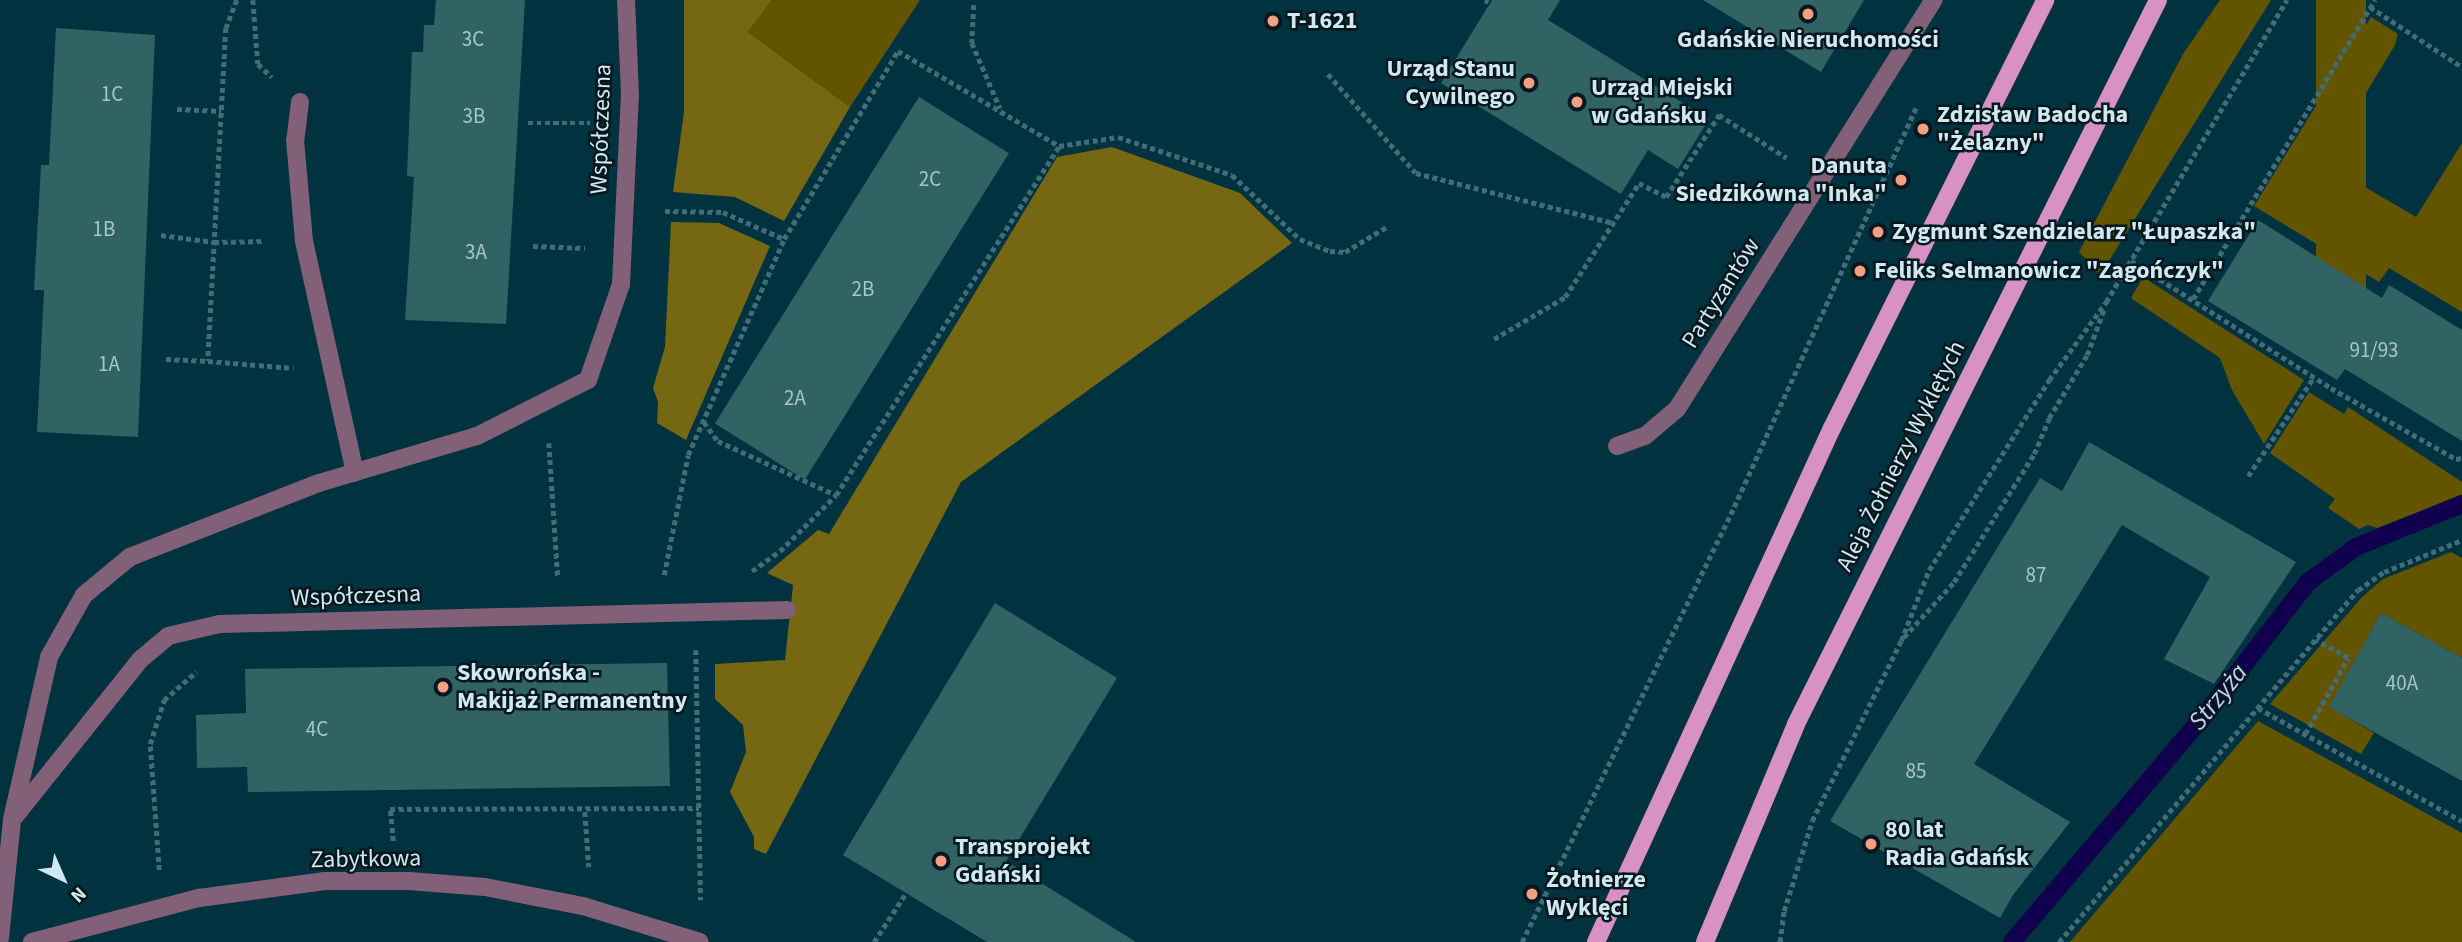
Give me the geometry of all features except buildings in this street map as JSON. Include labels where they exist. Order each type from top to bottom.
[{"type":"main road","points":[[1595,942],[1832,428],[2045,0]]},
{"type":"main road","name":"Aleja Żołnierzy Wyklętych","points":[[1704,942],[1796,724],[2158,0]]},
{"type":"street","name":"Współczesna","points":[[0,938],[12,819],[49,657],[83,595],[130,557],[355,472],[477,436],[588,380],[621,284],[630,95],[626,0]]},
{"type":"street","name":"Partyzantów","points":[[1617,446],[1645,436],[1677,409],[1934,0]]},
{"type":"street","points":[[300,102],[295,140],[304,241],[355,472]]},
{"type":"street","name":"Współczesna","points":[[12,819],[141,659],[168,636],[220,624],[787,610]]},
{"type":"street","name":"Zabytkowa","points":[[32,942],[200,898],[325,881],[409,881],[485,887],[583,906],[700,942]]},
{"type":"path","points":[[208,361],[226,28],[237,0]]},
{"type":"path","points":[[253,0],[258,64],[300,102]]},
{"type":"path","points":[[1780,942],[1784,911],[1812,821],[1901,641],[1929,570],[2049,380],[2106,302],[2287,0]]},
{"type":"path","points":[[2193,299],[2375,0]]},
{"type":"path","points":[[974,5],[972,43],[1000,109]]},
{"type":"path","points":[[2370,7],[2462,67]]},
{"type":"path","points":[[656,612],[688,455],[784,239],[898,51],[1059,146],[1118,137],[1232,175],[1300,239],[1330,251],[1345,252],[1388,226]]},
{"type":"path","points":[[1328,74],[1416,173],[1613,223]]},
{"type":"path","points":[[1522,942],[1734,507],[1919,104]]},
{"type":"path","points":[[177,109],[221,111]]},
{"type":"path","points":[[1494,340],[1565,297],[1639,183],[1666,197],[1719,115],[1791,161]]},
{"type":"path","points":[[528,123],[594,123]]},
{"type":"path","points":[[749,573],[780,551],[835,495],[1059,146]]},
{"type":"path","points":[[671,211],[723,212],[784,239]]},
{"type":"path","points":[[161,235],[214,242],[304,241]]},
{"type":"path","points":[[533,246],[593,249]]},
{"type":"path","points":[[2131,261],[2314,377],[2456,460],[2462,458]]},
{"type":"path","points":[[1901,641],[1954,582],[2034,454],[2049,418],[2087,355],[2106,302]]},
{"type":"path","points":[[166,359],[298,368]]},
{"type":"path","points":[[2248,476],[2314,377]]},
{"type":"path","points":[[703,421],[718,441],[835,495]]},
{"type":"path","points":[[550,462],[557,561]]},
{"type":"path","points":[[2059,942],[2358,590],[2384,572],[2462,540]]},
{"type":"path","points":[[696,636],[701,901]]},
{"type":"path","points":[[2305,734],[2348,658],[2316,640]]},
{"type":"path","points":[[160,878],[150,744],[164,700],[196,672],[209,669]]},
{"type":"path","points":[[2258,708],[2462,821]]},
{"type":"path","points":[[394,846],[390,809],[585,812],[699,808]]},
{"type":"path","points":[[585,812],[589,867]]},
{"type":"path","points":[[874,942],[906,893]]},
{"type":"shaded area","points":[[684,0],[772,0],[748,32],[850,107],[784,221],[735,197],[673,192],[684,112]]},
{"type":"shaded area","points":[[772,0],[920,0],[850,107],[748,32]]},
{"type":"shaded area","points":[[2220,0],[2271,0],[2100,275],[2079,252],[2183,54]]},
{"type":"shaded area","points":[[2316,0],[2366,0],[2366,307],[2316,307]]},
{"type":"shaded area","points":[[2371,17],[2398,34],[2395,45],[2324,163],[2416,217],[2462,143],[2462,312],[2389,268],[2379,282],[2254,206]]},
{"type":"shaded area","points":[[1112,147],[1240,193],[1292,243],[961,482],[766,854],[754,849],[754,837],[730,792],[746,752],[743,725],[715,699],[715,664],[785,660],[793,585],[767,573],[818,530],[829,534],[1057,157]]},
{"type":"shaded area","points":[[671,222],[719,223],[770,246],[686,440],[657,423],[658,402],[653,388],[665,347]]},
{"type":"shaded area","points":[[2143,277],[2304,380],[2264,444],[2232,390],[2220,358],[2131,298]]},
{"type":"shaded area","points":[[2309,392],[2344,414],[2348,407],[2462,482],[2462,495],[2377,528],[2368,525],[2359,529],[2328,508],[2335,499],[2270,453]]},
{"type":"shaded area","points":[[2451,552],[2462,558],[2462,658],[2381,613],[2330,707],[2374,733],[2361,754],[2270,704],[2362,597],[2383,579]]},
{"type":"shaded area","points":[[2258,721],[2462,833],[2462,942],[2070,942]]},
{"type":"waterway","name":"Strzyża","points":[[2012,942],[2211,707],[2308,582],[2356,547],[2462,504]]},
{"type":"place","name":"Gdańskie Nieruchomości","points":[[1808,14]]},
{"type":"place","name":"T-1621","points":[[1273,21]]},
{"type":"place","name":"Urząd Stanu Cywilnego","points":[[1529,83]]},
{"type":"place","name":"Urząd Miejski w Gdańsku","points":[[1577,102]]},
{"type":"place","name":"Zdzisław Badocha \"Żelazny\"","points":[[1923,129]]},
{"type":"place","name":"Danuta Siedzikówna \"Inka\"","points":[[1901,180]]},
{"type":"place","name":"Zygmunt Szendzielarz \"Łupaszka\"","points":[[1878,232]]},
{"type":"place","name":"Feliks Selmanowicz \"Zagończyk\"","points":[[1860,271]]},
{"type":"place","name":"Skowrońska - Makijaż Permanentny","points":[[443,687]]},
{"type":"place","name":"80 lat Radia Gdańsk","points":[[1871,844]]},
{"type":"place","name":"Transprojekt Gdański","points":[[941,861]]},
{"type":"place","name":"Żołnierze Wyklęci","points":[[1532,894]]}]
